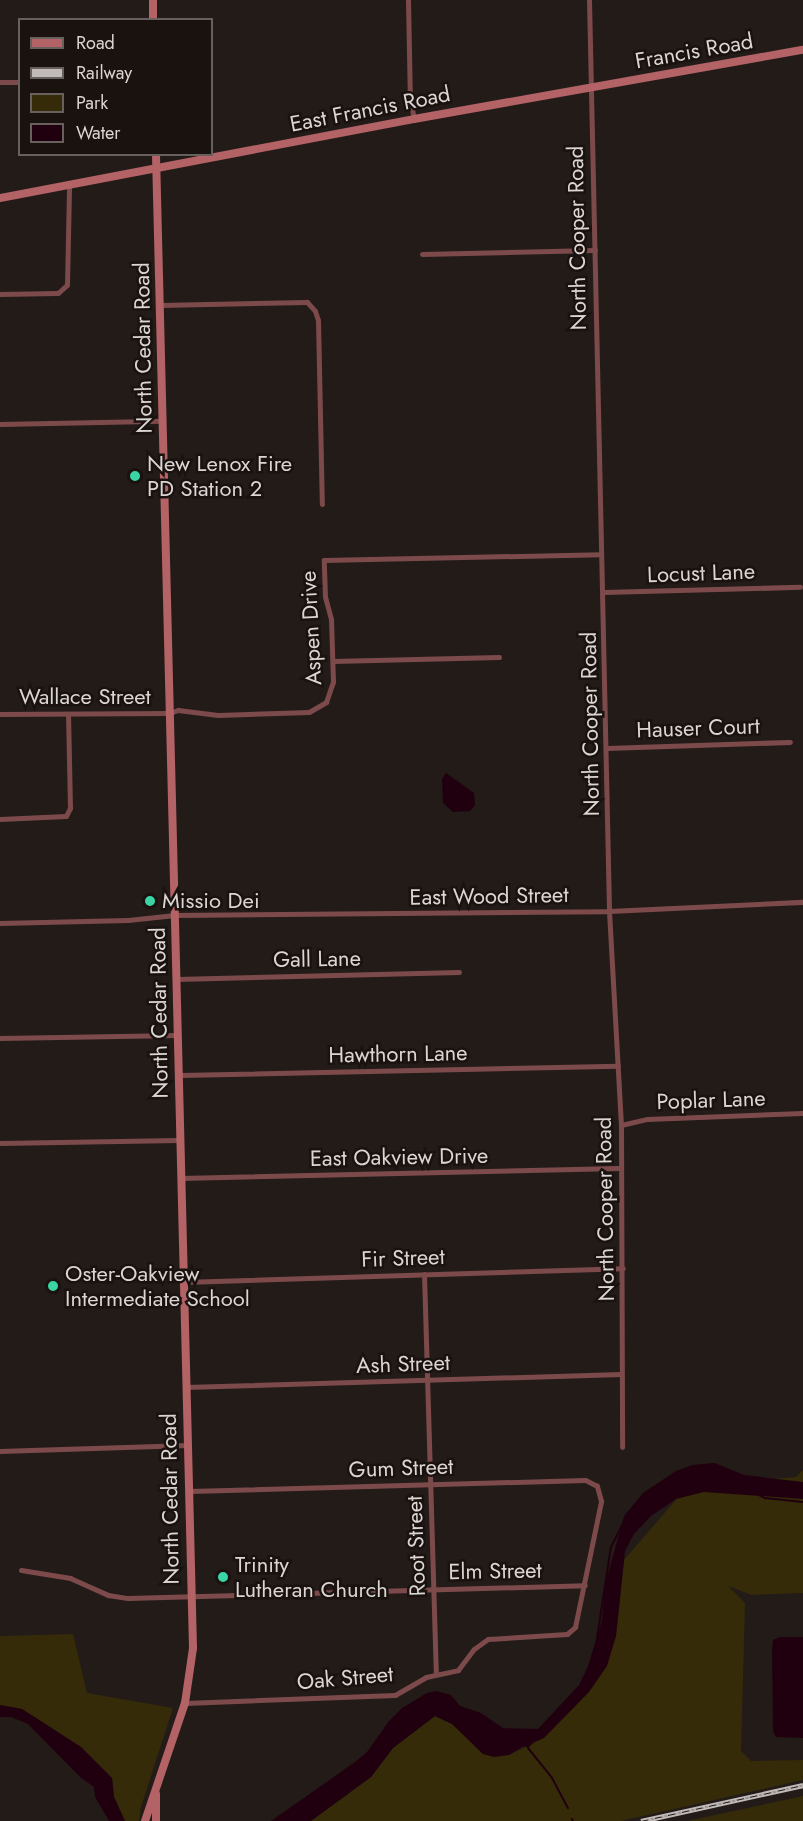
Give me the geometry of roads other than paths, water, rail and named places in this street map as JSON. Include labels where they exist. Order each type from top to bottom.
[{"type":"street","points":[[153,0],[153,18]]},
{"type":"street","points":[[408,0],[410,100],[414,119]]},
{"type":"street","name":"North Cooper Road","points":[[589,0],[601,554],[604,592],[609,911],[621,1125],[619,1168],[623,1268],[622,1447]]},
{"type":"street","name":"Francis Road","points":[[591,87],[803,50]]},
{"type":"street","points":[[0,82],[18,82]]},
{"type":"street","name":"East Francis Road","points":[[0,198],[591,87]]},
{"type":"street","name":"North Cedar Road","points":[[145,1821],[148,1807],[156,1794],[185,1702],[193,1648],[156,156]]},
{"type":"street","points":[[0,294],[58,293],[67,285],[69,186]]},
{"type":"street","points":[[422,254],[595,250]]},
{"type":"street","points":[[160,305],[307,302],[315,311],[318,320],[322,504]]},
{"type":"street","points":[[0,424],[163,422]]},
{"type":"street","name":"Aspen Drive","points":[[170,713],[178,710],[218,715],[309,712],[318,709],[331,694],[333,661],[331,619],[325,597],[324,560],[601,554]]},
{"type":"street","name":"Locust Lane","points":[[604,592],[800,587]]},
{"type":"street","points":[[333,661],[499,657]]},
{"type":"street","name":"Wallace Street","points":[[0,714],[170,713]]},
{"type":"street","points":[[0,819],[66,816],[70,808],[68,714]]},
{"type":"street","name":"Hauser Court","points":[[607,748],[790,742]]},
{"type":"street","name":"East Wood Street","points":[[0,923],[128,920],[175,915],[609,911],[803,902]]},
{"type":"street","name":"Gall Lane","points":[[176,979],[459,972]]},
{"type":"street","points":[[0,1038],[178,1035]]},
{"type":"street","name":"Hawthorn Lane","points":[[179,1076],[618,1066]]},
{"type":"street","name":"Poplar Lane","points":[[621,1125],[647,1119],[803,1113]]},
{"type":"street","points":[[0,1143],[179,1140]]},
{"type":"street","name":"East Oakview Drive","points":[[180,1178],[619,1168]]},
{"type":"street","name":"Fir Street","points":[[183,1282],[623,1268]]},
{"type":"street","name":"Root Street","points":[[424,1274],[436,1673]]},
{"type":"street","name":"Ash Street","points":[[185,1387],[621,1374]]},
{"type":"street","points":[[0,1450],[188,1444]]},
{"type":"street","name":"Gum Street","points":[[189,1491],[585,1480],[597,1486],[601,1501],[585,1586]]},
{"type":"street","name":"Elm Street","points":[[21,1570],[70,1578],[108,1595],[128,1598],[191,1594],[585,1586]]},
{"type":"street","name":"Oak Street","points":[[185,1702],[395,1695],[436,1673],[458,1670],[474,1649],[488,1639],[567,1634],[575,1627],[585,1586]]},
{"type":"street","name":"North Cedar Road","points":[[156,1794],[156,1821]]},
{"type":"water","points":[[446,773],[474,793],[475,805],[470,811],[453,812],[443,803],[442,779]]},
{"type":"water","points":[[715,1463],[744,1475],[803,1482],[803,1499],[704,1492],[676,1499],[651,1516],[634,1534],[625,1551],[616,1636],[607,1666],[589,1692],[544,1738],[534,1742],[528,1748],[524,1746],[509,1755],[494,1757],[483,1754],[452,1724],[435,1716],[393,1748],[371,1777],[311,1821],[271,1821],[355,1762],[367,1752],[389,1721],[402,1708],[427,1693],[436,1691],[451,1695],[460,1706],[481,1713],[503,1728],[538,1729],[579,1685],[588,1666],[602,1620],[605,1585],[624,1516],[643,1493],[676,1471],[692,1465]]},
{"type":"water","points":[[780,1637],[803,1637],[803,1738],[776,1737],[773,1731],[772,1649],[773,1640]]},
{"type":"water","points":[[0,1705],[22,1709],[81,1747],[112,1778],[114,1797],[125,1821],[109,1821],[95,1797],[94,1787],[80,1777],[28,1724],[11,1717],[0,1717]]},
{"type":"waterway","points":[[759,1495],[765,1498],[803,1502]]},
{"type":"waterway","points":[[597,1638],[611,1547],[622,1525]]},
{"type":"waterway","points":[[528,1748],[552,1778],[568,1808]]},
{"type":"railway","points":[[641,1821],[803,1785]]},
{"type":"place","name":"New Lenox Fire PD Station 2","points":[[135,476]]},
{"type":"place","name":"Missio Dei","points":[[150,901]]},
{"type":"place","name":"Oster-Oakview Intermediate School","points":[[53,1286]]},
{"type":"place","name":"Trinity Lutheran Church","points":[[223,1577]]}]
